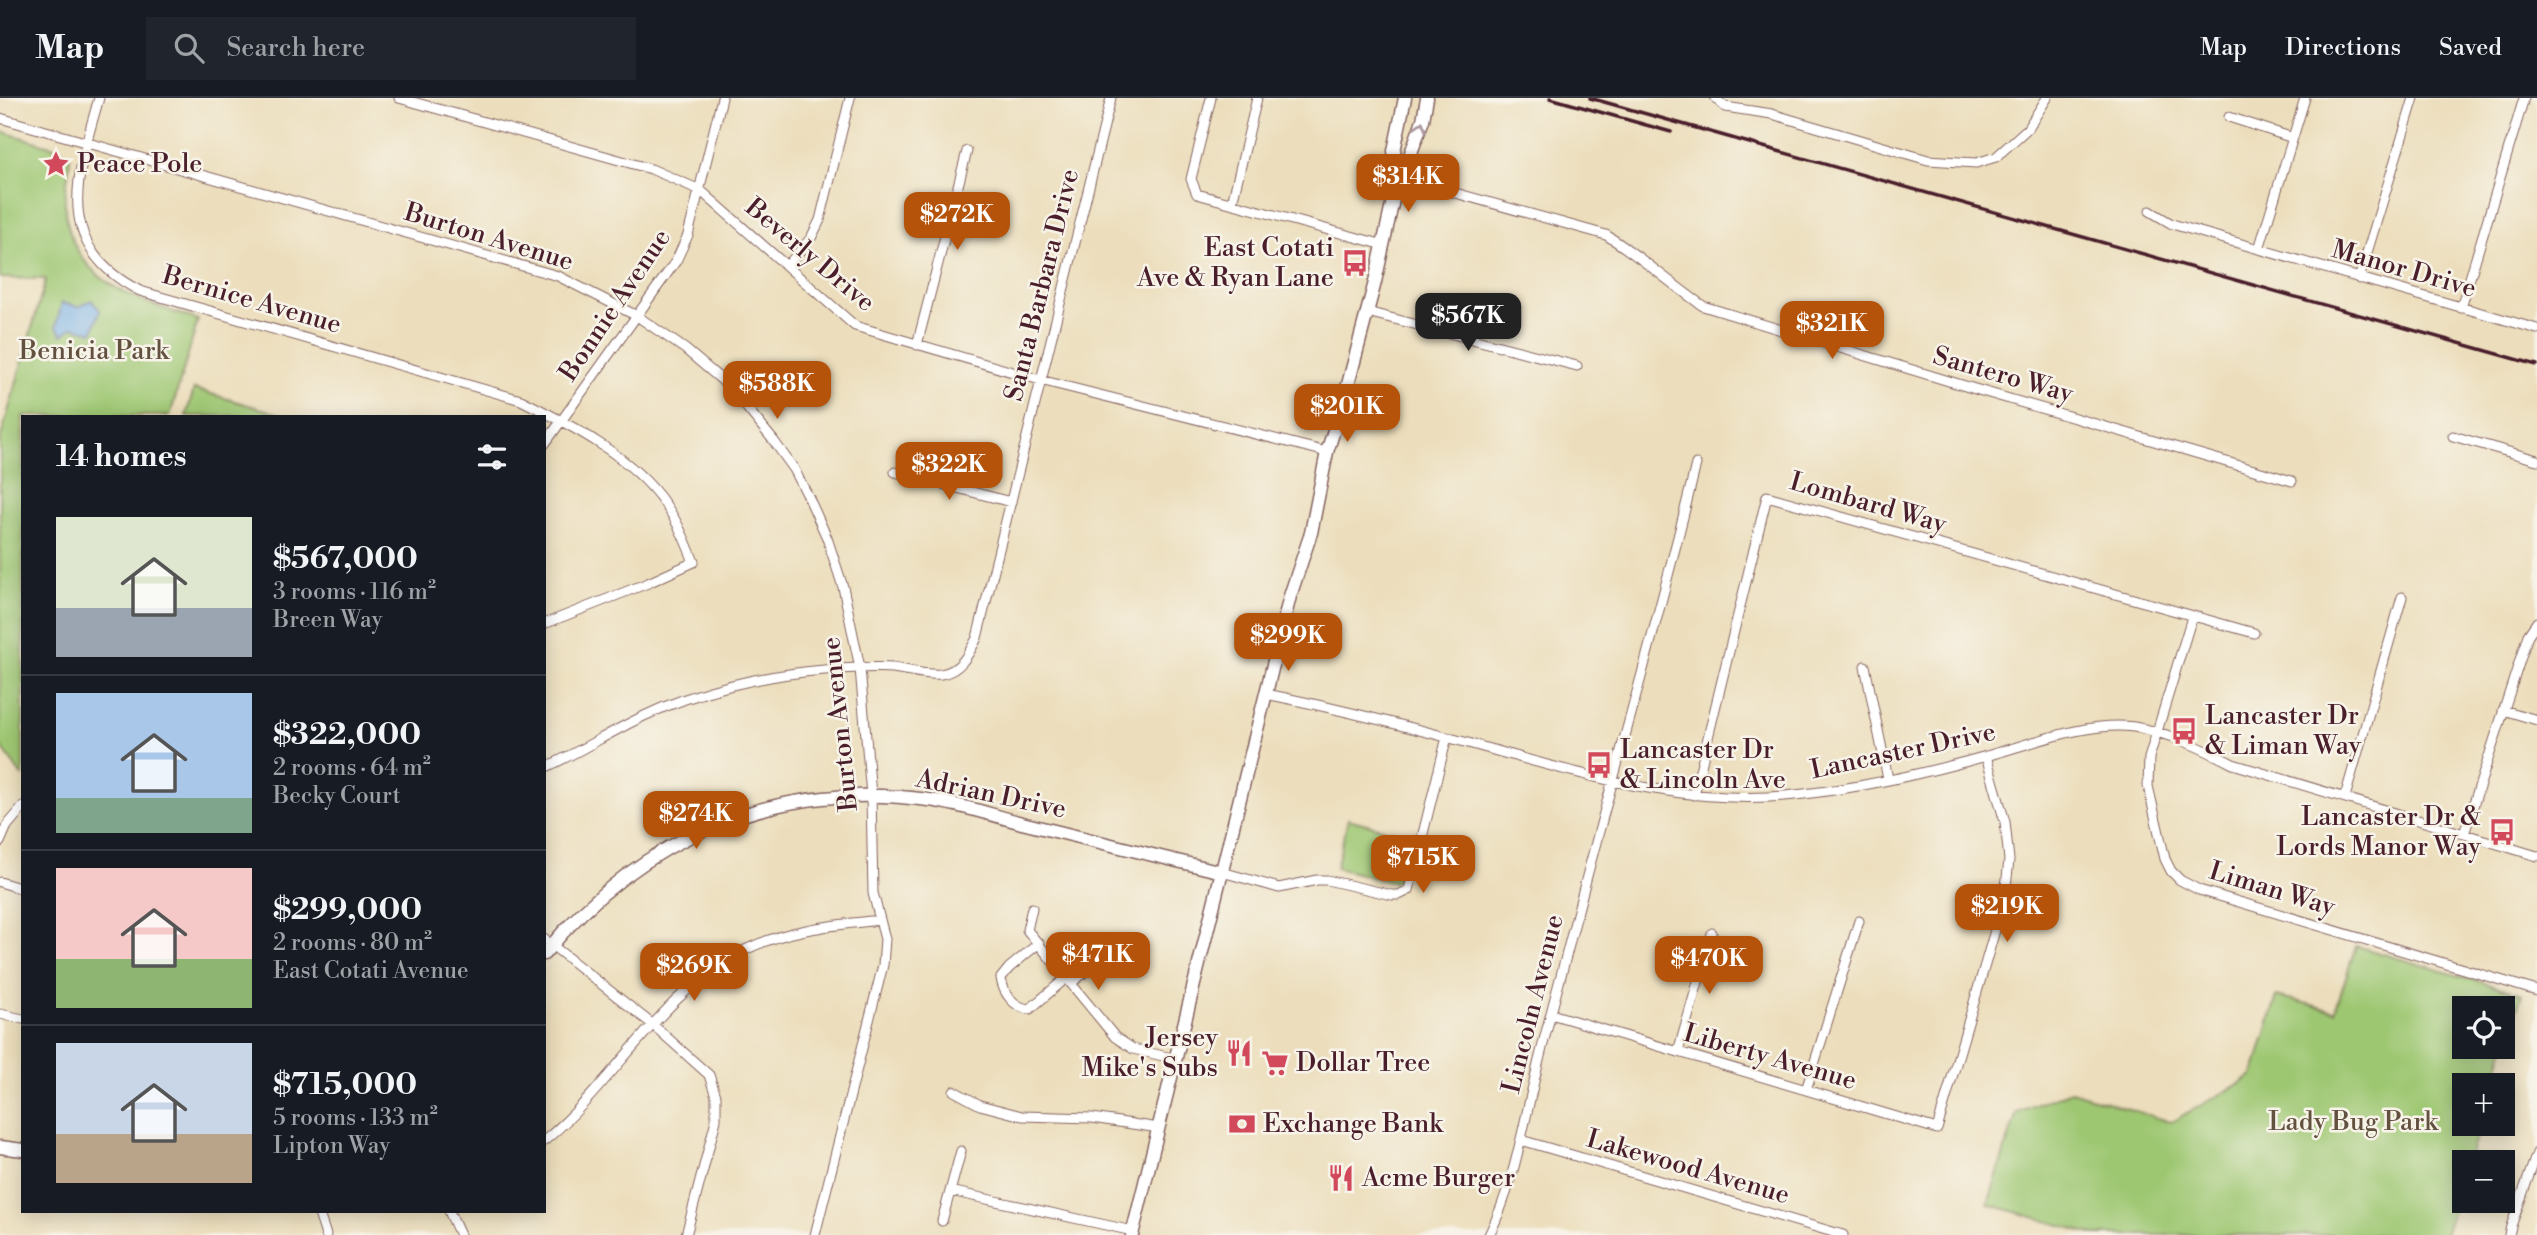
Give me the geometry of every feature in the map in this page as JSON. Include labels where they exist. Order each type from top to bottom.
[{"type":"main road","points":[[1398,177],[1394,151],[1405,98]]},
{"type":"main road","points":[[1133,1233],[1290,596],[1311,533],[1327,452],[1345,396],[1384,246],[1398,177],[1412,153],[1427,98]]},
{"type":"main road","name":"Adrian Drive","points":[[547,946],[597,897],[638,866],[687,837],[742,814],[799,800],[871,795],[930,800],[1222,872]]},
{"type":"main road","points":[[0,1147],[21,1150]]},
{"type":"street","name":"Bernice Avenue","points":[[99,98],[77,182],[79,220],[92,251],[105,268],[122,282],[140,291],[521,400],[562,420],[601,444],[638,475],[664,502],[681,529],[694,562],[546,623]]},
{"type":"street","name":"Beverly Drive","points":[[399,98],[651,169],[700,190],[855,326],[1040,380],[1327,452]]},
{"type":"street","name":"Bonnie Avenue","points":[[546,442],[676,261],[688,235],[722,98]]},
{"type":"street","points":[[787,266],[811,238],[820,220],[850,98]]},
{"type":"street","name":"Santa Barbara Drive","points":[[546,767],[584,750],[644,716],[703,694],[797,673],[891,668],[942,674],[966,661],[977,638],[1111,98]]},
{"type":"street","points":[[1212,98],[1191,178],[1197,194],[1384,246]]},
{"type":"street","points":[[1232,203],[1257,98]]},
{"type":"street","points":[[1716,98],[1726,107],[1772,114],[1928,160],[1976,163],[1996,157],[2028,128],[2048,98]]},
{"type":"street","points":[[2259,249],[2305,98]]},
{"type":"street","points":[[2359,279],[2414,98]]},
{"type":"street","points":[[2461,308],[2524,98]]},
{"type":"street","points":[[2229,117],[2293,138]]},
{"type":"street","name":"Burton Avenue","points":[[0,118],[558,276],[637,316],[685,349],[730,387],[794,469],[827,538],[835,562],[860,668],[871,795],[873,893],[884,939],[883,965],[815,1235]]},
{"type":"street","points":[[917,345],[967,151]]},
{"type":"street","name":"Santero Way","points":[[1398,177],[1606,235],[1703,306],[2292,481]]},
{"type":"street","name":"Manor Drive","points":[[2150,211],[2172,224],[2537,329]]},
{"type":"street","points":[[1367,312],[1577,366]]},
{"type":"street","points":[[2453,436],[2537,460]]},
{"type":"street","name":"Lincoln Avenue","points":[[1489,1235],[1500,1209],[1521,1140],[1551,1014],[1612,781],[1640,686],[1696,464]]},
{"type":"street","points":[[895,472],[1011,502]]},
{"type":"street","name":"Lombard Way","points":[[1694,795],[1767,496],[2254,633]]},
{"type":"street","points":[[2345,797],[2402,597]]},
{"type":"street","name":"Liman Way","points":[[2192,617],[2149,758],[2148,786],[2165,859],[2171,871],[2180,880],[2199,890],[2537,990]]},
{"type":"street","points":[[2464,834],[2528,635],[2537,622]]},
{"type":"street","points":[[1865,666],[1888,779]]},
{"type":"street","name":"Lancaster Drive","points":[[1266,694],[1447,737],[1612,781],[1694,795],[1793,795],[1888,779],[2064,735],[2107,727],[2134,727],[2192,743],[2233,764],[2537,856]]},
{"type":"street","points":[[2503,710],[2537,720]]},
{"type":"street","points":[[1222,872],[1279,888],[1317,880],[1392,895],[1409,890],[1447,737]]},
{"type":"street","name":"Liberty Avenue","points":[[1551,1014],[1937,1129],[2005,896],[2009,860],[2005,822],[1986,756]]},
{"type":"street","points":[[0,842],[7,826],[21,809]]},
{"type":"street","points":[[0,882],[21,888]]},
{"type":"street","points":[[1032,908],[1027,930],[1124,1045],[1176,1059]]},
{"type":"street","points":[[546,1139],[603,1083],[674,1000],[697,980],[745,950],[795,932],[880,920]]},
{"type":"street","points":[[1806,1090],[1859,921]]},
{"type":"street","points":[[1678,1052],[1712,933]]},
{"type":"street","points":[[1039,943],[1001,978],[1012,1002],[1021,1008],[1030,1009],[1108,955]]},
{"type":"street","points":[[547,946],[652,1024],[709,1074],[716,1096],[716,1120],[686,1235]]},
{"type":"street","points":[[0,1014],[21,1019]]},
{"type":"street","points":[[954,1091],[995,1110],[1023,1116],[1092,1118],[1159,1128]]},
{"type":"street","name":"Lakewood Avenue","points":[[1521,1140],[1843,1235]]},
{"type":"street","points":[[942,1221],[961,1151]]},
{"type":"street","points":[[2510,1235],[2537,1153]]},
{"type":"street","points":[[950,1191],[1133,1233]]},
{"type":"street","points":[[319,1213],[326,1235]]},
{"type":"street","points":[[450,1213],[460,1235]]},
{"type":"green space","name":"Benicia Park","points":[[0,131],[57,148],[70,156],[65,199],[69,232],[79,253],[93,270],[110,284],[152,305],[198,320],[170,415],[21,415],[21,774],[0,745],[0,440],[46,279],[0,278]]},
{"type":"green space","points":[[194,389],[283,415],[186,415]]},
{"type":"green space","points":[[1348,819],[1411,836],[1398,880],[1393,882],[1336,868]]},
{"type":"green space","name":"Lady Bug Park","points":[[2356,946],[2522,994],[2515,1016],[2515,996],[2452,996],[2452,1059],[2501,1059],[2497,1073],[2452,1073],[2452,1136],[2477,1136],[2472,1150],[2452,1150],[2452,1213],[2445,1235],[2095,1235],[1988,1204],[2017,1112],[2071,1091],[2171,1122],[2253,1076],[2277,996],[2335,1011]]},
{"type":"water","points":[[91,300],[100,310],[93,332],[73,327],[62,335],[56,326],[62,303],[79,307]]},
{"type":"railway","points":[[1550,98],[1671,132]]},
{"type":"railway","points":[[1590,98],[2537,365]]},
{"type":"place","name":"Peace Pole","points":[[56,164]]},
{"type":"place","name":"East Cotati Ave & Ryan Lane","points":[[1355,263]]},
{"type":"place","name":"Lancaster Dr & Liman Way","points":[[2184,731]]},
{"type":"place","name":"Lancaster Dr & Lincoln Ave","points":[[1599,765]]},
{"type":"place","name":"Lancaster Dr & Lords Manor Way","points":[[2502,832]]},
{"type":"place","name":"Jersey Mike's Subs","points":[[1239,1053]]},
{"type":"place","name":"Dollar Tree","points":[[1275,1063]]},
{"type":"place","name":"Exchange Bank","points":[[1242,1124]]},
{"type":"place","name":"Acme Burger","points":[[1341,1178]]}]
